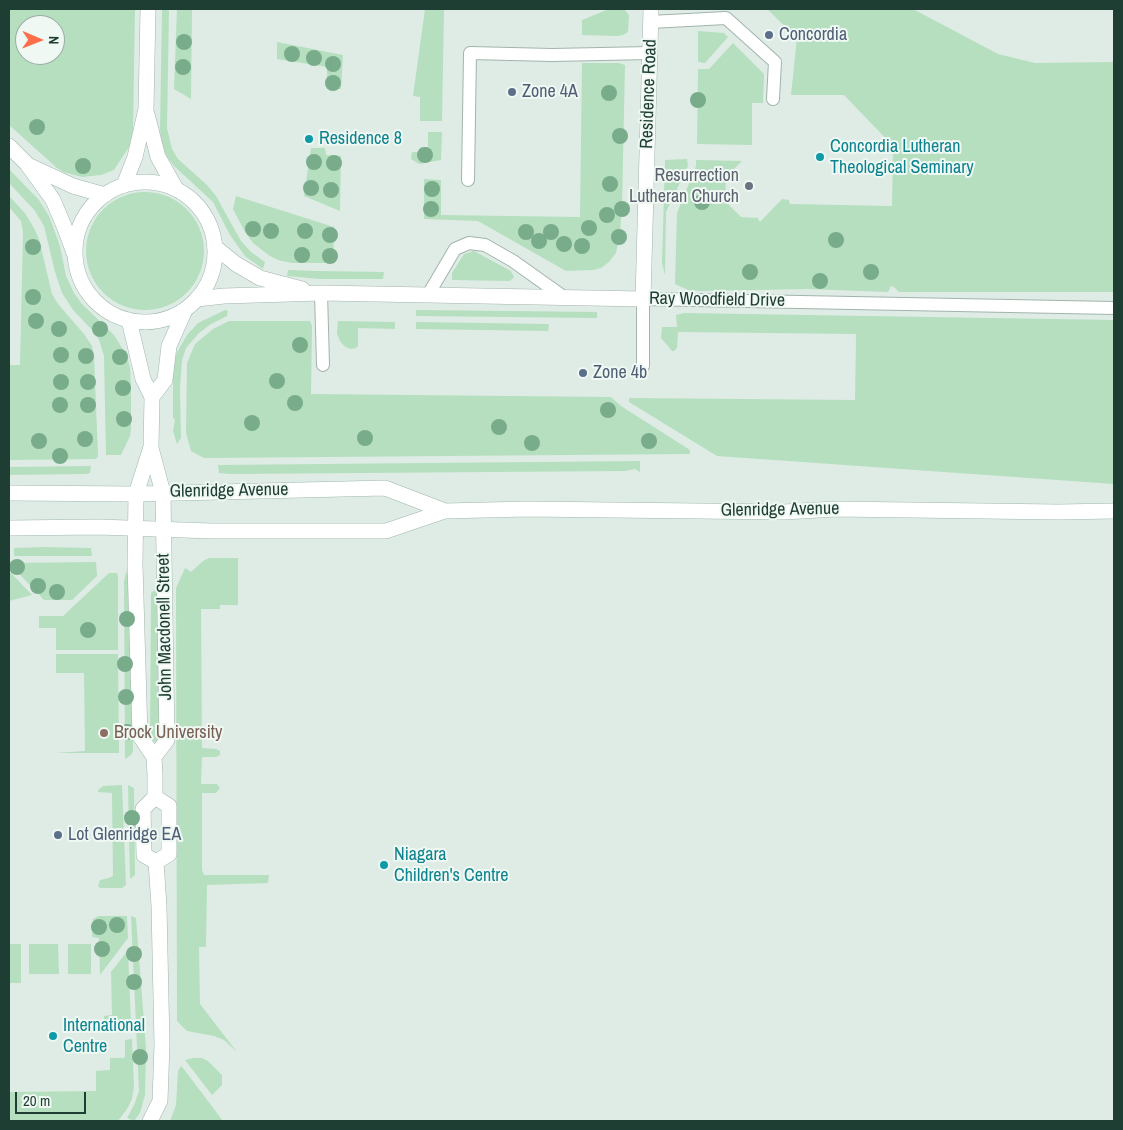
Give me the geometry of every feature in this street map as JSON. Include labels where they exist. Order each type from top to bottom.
[{"type":"street","points":[[124,185],[135,157],[146,109],[148,9]]},
{"type":"street","name":"Residence Road","points":[[643,299],[651,15]]},
{"type":"street","points":[[146,109],[158,157],[176,189]]},
{"type":"street","points":[[9,146],[27,164],[53,200],[76,260],[81,280],[93,298],[109,312],[129,320],[148,322],[167,319],[185,310],[197,299],[208,284],[214,266],[215,247],[211,229],[203,212],[191,199],[176,189],[158,183],[141,182],[124,185],[105,195],[91,208],[82,223],[76,241],[76,260]]},
{"type":"street","points":[[27,164],[65,183],[105,195]]},
{"type":"street","name":"Ray Woodfield Drive","points":[[215,247],[236,264],[260,278],[320,293]]},
{"type":"street","name":"Ray Woodfield Drive","points":[[197,299],[224,296],[320,293],[643,299]]},
{"type":"street","points":[[152,397],[165,380],[169,346],[185,310]]},
{"type":"street","points":[[129,320],[144,379],[152,397],[151,447]]},
{"type":"street","name":"John Macdonell Street","points":[[151,447],[163,493],[167,740],[154,757],[140,736],[135,529],[136,494],[151,447]]},
{"type":"street","name":"Glenridge Avenue","points":[[9,493],[136,494],[385,488],[445,511]]},
{"type":"street","name":"Glenridge Avenue","points":[[9,528],[99,527],[164,531],[386,531],[445,511],[527,509],[784,512],[836,509],[1114,511]]},
{"type":"street","points":[[154,757],[155,797],[143,809],[144,855],[156,862]]},
{"type":"street","points":[[155,797],[169,806],[169,854],[156,862]]},
{"type":"street","points":[[150,1121],[160,1101],[162,1046],[159,906],[156,862]]},
{"type":"lane","points":[[651,15],[726,18],[774,62],[773,99]]},
{"type":"lane","points":[[468,180],[470,53],[552,55],[650,53]]},
{"type":"lane","points":[[428,295],[455,249],[469,243],[485,245],[513,261],[565,298]]},
{"type":"lane","points":[[320,293],[323,365]]},
{"type":"lane","points":[[643,299],[643,366]]},
{"type":"lane","name":"Ray Woodfield Drive","points":[[643,299],[1114,308]]},
{"type":"green space","points":[[9,9],[135,9],[133,130],[129,147],[114,170],[101,175],[82,177],[63,172],[9,125]]},
{"type":"green space","points":[[162,9],[169,9],[167,128],[172,149],[178,159],[207,185],[216,196],[241,241],[251,252],[265,262],[263,269],[245,256],[230,235],[213,202],[174,166],[166,155],[160,130]]},
{"type":"green space","points":[[177,9],[192,9],[191,99],[174,89]]},
{"type":"green space","points":[[425,9],[444,9],[442,121],[420,121],[420,97],[413,96]]},
{"type":"green space","points":[[609,9],[624,9],[629,15],[628,32],[617,36],[582,35],[582,20]]},
{"type":"green space","points":[[767,9],[913,9],[998,54],[1035,63],[1114,62],[1114,292],[899,292],[891,286],[888,292],[808,289],[700,291],[688,290],[675,284],[677,213],[696,166],[696,160],[742,161],[726,177],[725,201],[741,217],[757,217],[760,222],[782,199],[789,200],[790,204],[892,206],[893,146],[844,95],[791,95],[797,38]]},
{"type":"green space","points":[[698,31],[724,33],[728,37],[705,63],[698,62]]},
{"type":"green space","points":[[277,42],[343,55],[341,89],[327,89],[327,67],[277,59]]},
{"type":"green space","points":[[733,43],[764,74],[763,103],[752,103],[752,145],[697,144],[698,69],[709,69]]},
{"type":"green space","points":[[582,63],[619,63],[625,65],[620,234],[616,253],[609,262],[601,268],[593,270],[566,271],[478,221],[424,219],[424,179],[441,180],[441,215],[580,217]]},
{"type":"green space","points":[[428,132],[442,132],[441,160],[419,164],[411,159],[412,152],[419,152],[420,147],[428,147]]},
{"type":"green space","points":[[311,148],[325,148],[326,155],[341,156],[340,211],[304,196]]},
{"type":"green space","points":[[687,159],[688,166],[666,212],[665,275],[662,263],[665,160]]},
{"type":"green space","points":[[9,169],[39,200],[49,216],[60,246],[66,276],[74,293],[82,304],[114,335],[127,356],[131,386],[131,428],[130,436],[121,455],[106,455],[104,356],[99,340],[73,310],[62,293],[44,226],[35,211],[9,183]]},
{"type":"green space","points":[[145,192],[167,197],[178,202],[194,218],[199,229],[204,251],[199,273],[194,284],[178,300],[167,305],[145,310],[123,305],[112,300],[96,284],[91,273],[86,251],[91,229],[96,218],[112,202],[123,197]]},
{"type":"green space","points":[[9,196],[25,213],[39,239],[52,294],[92,346],[98,456],[96,459],[9,460],[9,365],[20,365],[23,232],[21,221],[9,207]]},
{"type":"green space","points":[[236,196],[334,227],[333,263],[292,263],[270,256],[253,243],[245,232],[233,209]]},
{"type":"green space","points":[[474,251],[511,271],[514,277],[510,281],[452,280],[452,273],[464,254]]},
{"type":"green space","points":[[288,270],[384,272],[383,279],[320,279],[287,276]]},
{"type":"green space","points":[[225,310],[228,311],[227,316],[199,333],[186,348],[182,360],[180,389],[181,438],[177,444],[173,431],[175,420],[173,418],[173,371],[175,356],[187,335],[198,323]]},
{"type":"green space","points":[[416,310],[597,312],[597,318],[416,316]]},
{"type":"green space","points":[[684,313],[1114,320],[1114,484],[717,456],[629,402],[629,398],[855,400],[856,334],[678,332],[677,348],[672,351],[661,338],[662,327],[677,327],[676,315]]},
{"type":"green space","points":[[229,321],[310,321],[312,326],[311,394],[611,397],[621,406],[690,450],[690,454],[204,458],[191,451],[186,433],[187,363],[195,344],[213,329]]},
{"type":"green space","points":[[338,321],[395,322],[395,329],[358,328],[358,346],[350,349],[344,346],[337,334]]},
{"type":"green space","points":[[416,322],[549,324],[548,331],[416,329]]},
{"type":"green space","points":[[640,461],[640,472],[635,469],[625,471],[230,474],[219,473],[218,465]]},
{"type":"green space","points":[[91,466],[90,473],[86,474],[9,475],[9,467]]},
{"type":"green space","points":[[14,548],[91,548],[92,556],[14,556]]},
{"type":"green space","points":[[209,558],[238,558],[238,605],[220,605],[220,609],[201,609],[202,748],[220,751],[220,755],[216,757],[202,757],[201,784],[217,784],[220,788],[216,793],[202,793],[202,870],[204,875],[269,875],[268,883],[207,885],[206,947],[199,947],[200,1004],[237,1052],[224,1040],[214,1036],[187,1031],[177,1021],[176,588],[185,568],[191,572]]},
{"type":"green space","points":[[96,562],[97,576],[72,600],[44,600],[9,563]]},
{"type":"green space","points":[[9,571],[32,595],[9,601]]},
{"type":"green space","points":[[126,571],[128,577],[133,668],[133,751],[125,759],[124,582]]},
{"type":"green space","points":[[109,573],[117,573],[118,576],[118,650],[56,650],[56,628],[39,628],[39,616],[63,616]]},
{"type":"green space","points":[[155,590],[158,596],[159,739],[155,742],[150,738],[151,593]]},
{"type":"green space","points":[[56,654],[118,654],[119,753],[55,753],[85,751],[84,673],[56,673]]},
{"type":"green space","points":[[122,785],[126,885],[122,888],[100,888],[98,886],[100,880],[113,876],[112,793],[98,792],[98,790],[103,786]]},
{"type":"green space","points":[[128,785],[134,788],[135,875],[130,879]]},
{"type":"green space","points":[[99,916],[127,916],[128,938],[100,975],[99,938],[92,937],[93,919]]},
{"type":"green space","points":[[131,916],[136,918],[146,1048],[145,1095],[140,1113],[134,1121],[127,1118],[139,1091]]},
{"type":"green space","points":[[9,944],[21,944],[21,983],[9,983]]},
{"type":"green space","points":[[29,944],[58,944],[59,974],[29,974]]},
{"type":"green space","points":[[68,944],[91,944],[91,974],[68,974]]},
{"type":"green space","points":[[128,950],[131,1023],[111,1024],[111,1021],[108,1021],[109,1023],[104,1024],[104,1016],[112,1015],[111,972]]},
{"type":"green space","points":[[132,1039],[134,1087],[132,1099],[118,1121],[9,1121],[9,1092],[96,1091],[96,1071],[110,1070],[110,1058],[125,1057],[125,1040]]},
{"type":"green space","points":[[202,1058],[208,1061],[222,1075],[222,1085],[212,1095],[185,1060]]},
{"type":"green space","points":[[181,1066],[223,1121],[170,1121],[176,1105],[178,1071]]},
{"type":"place","name":"Concordia","points":[[769,35]]},
{"type":"place","name":"Zone 4A","points":[[512,92]]},
{"type":"place","name":"Residence 8","points":[[309,139]]},
{"type":"place","name":"Concordia Lutheran Theological Seminary","points":[[820,157]]},
{"type":"place","name":"Resurrection Lutheran Church","points":[[749,186]]},
{"type":"place","name":"Zone 4b","points":[[583,373]]},
{"type":"place","name":"Brock University","points":[[104,733]]},
{"type":"place","name":"Lot Glenridge EA","points":[[58,835]]},
{"type":"place","name":"Niagara Children's Centre","points":[[384,865]]},
{"type":"place","name":"International Centre","points":[[53,1036]]}]
